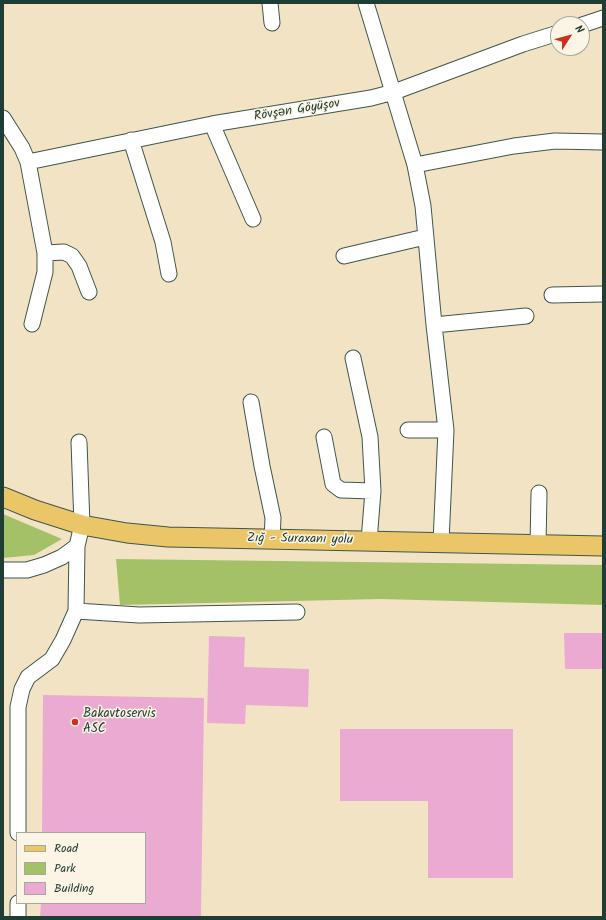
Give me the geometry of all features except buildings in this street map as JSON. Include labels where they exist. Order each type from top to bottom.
[{"type":"main road","name":"Zığ - Suraxanı yolu","points":[[3,497],[82,525],[127,533],[168,537],[441,542],[538,546],[603,546]]},
{"type":"street","points":[[270,3],[272,24]]},
{"type":"street","points":[[366,3],[415,165],[423,206],[434,325],[446,430],[441,542]]},
{"type":"street","points":[[590,22],[603,18]]},
{"type":"street","name":"Rövşən Göyüşov","points":[[28,162],[212,124],[324,107],[394,92],[522,44],[550,35]]},
{"type":"street","points":[[5,124],[22,148],[28,162],[45,253],[45,272],[32,324]]},
{"type":"street","points":[[212,124],[253,219]]},
{"type":"street","points":[[131,140],[163,242],[169,274]]},
{"type":"street","points":[[415,165],[514,146],[555,141],[603,142]]},
{"type":"street","points":[[344,256],[425,237]]},
{"type":"street","points":[[45,253],[64,252],[72,256],[79,266],[89,292]]},
{"type":"street","points":[[552,295],[603,294]]},
{"type":"street","points":[[434,325],[526,316]]},
{"type":"street","points":[[353,358],[370,437],[373,491],[369,541]]},
{"type":"street","points":[[251,402],[273,518],[272,539]]},
{"type":"street","points":[[408,430],[446,430]]},
{"type":"street","points":[[324,437],[333,484],[341,490],[373,491]]},
{"type":"street","points":[[18,832],[18,707],[22,689],[28,678],[52,659],[63,640],[76,611],[78,546],[82,525],[80,442]]},
{"type":"street","points":[[538,546],[539,493]]},
{"type":"street","points":[[3,570],[27,570],[62,557],[78,546]]},
{"type":"street","points":[[76,611],[139,615],[297,612]]},
{"type":"street","points":[[18,904],[18,917]]},
{"type":"green space","points":[[3,514],[62,539],[34,555],[3,558]]},
{"type":"green space","points":[[116,559],[603,565],[603,605],[381,599],[120,605]]},
{"type":"place","name":"Bakavtoservis ASC","points":[[75,722]]}]
